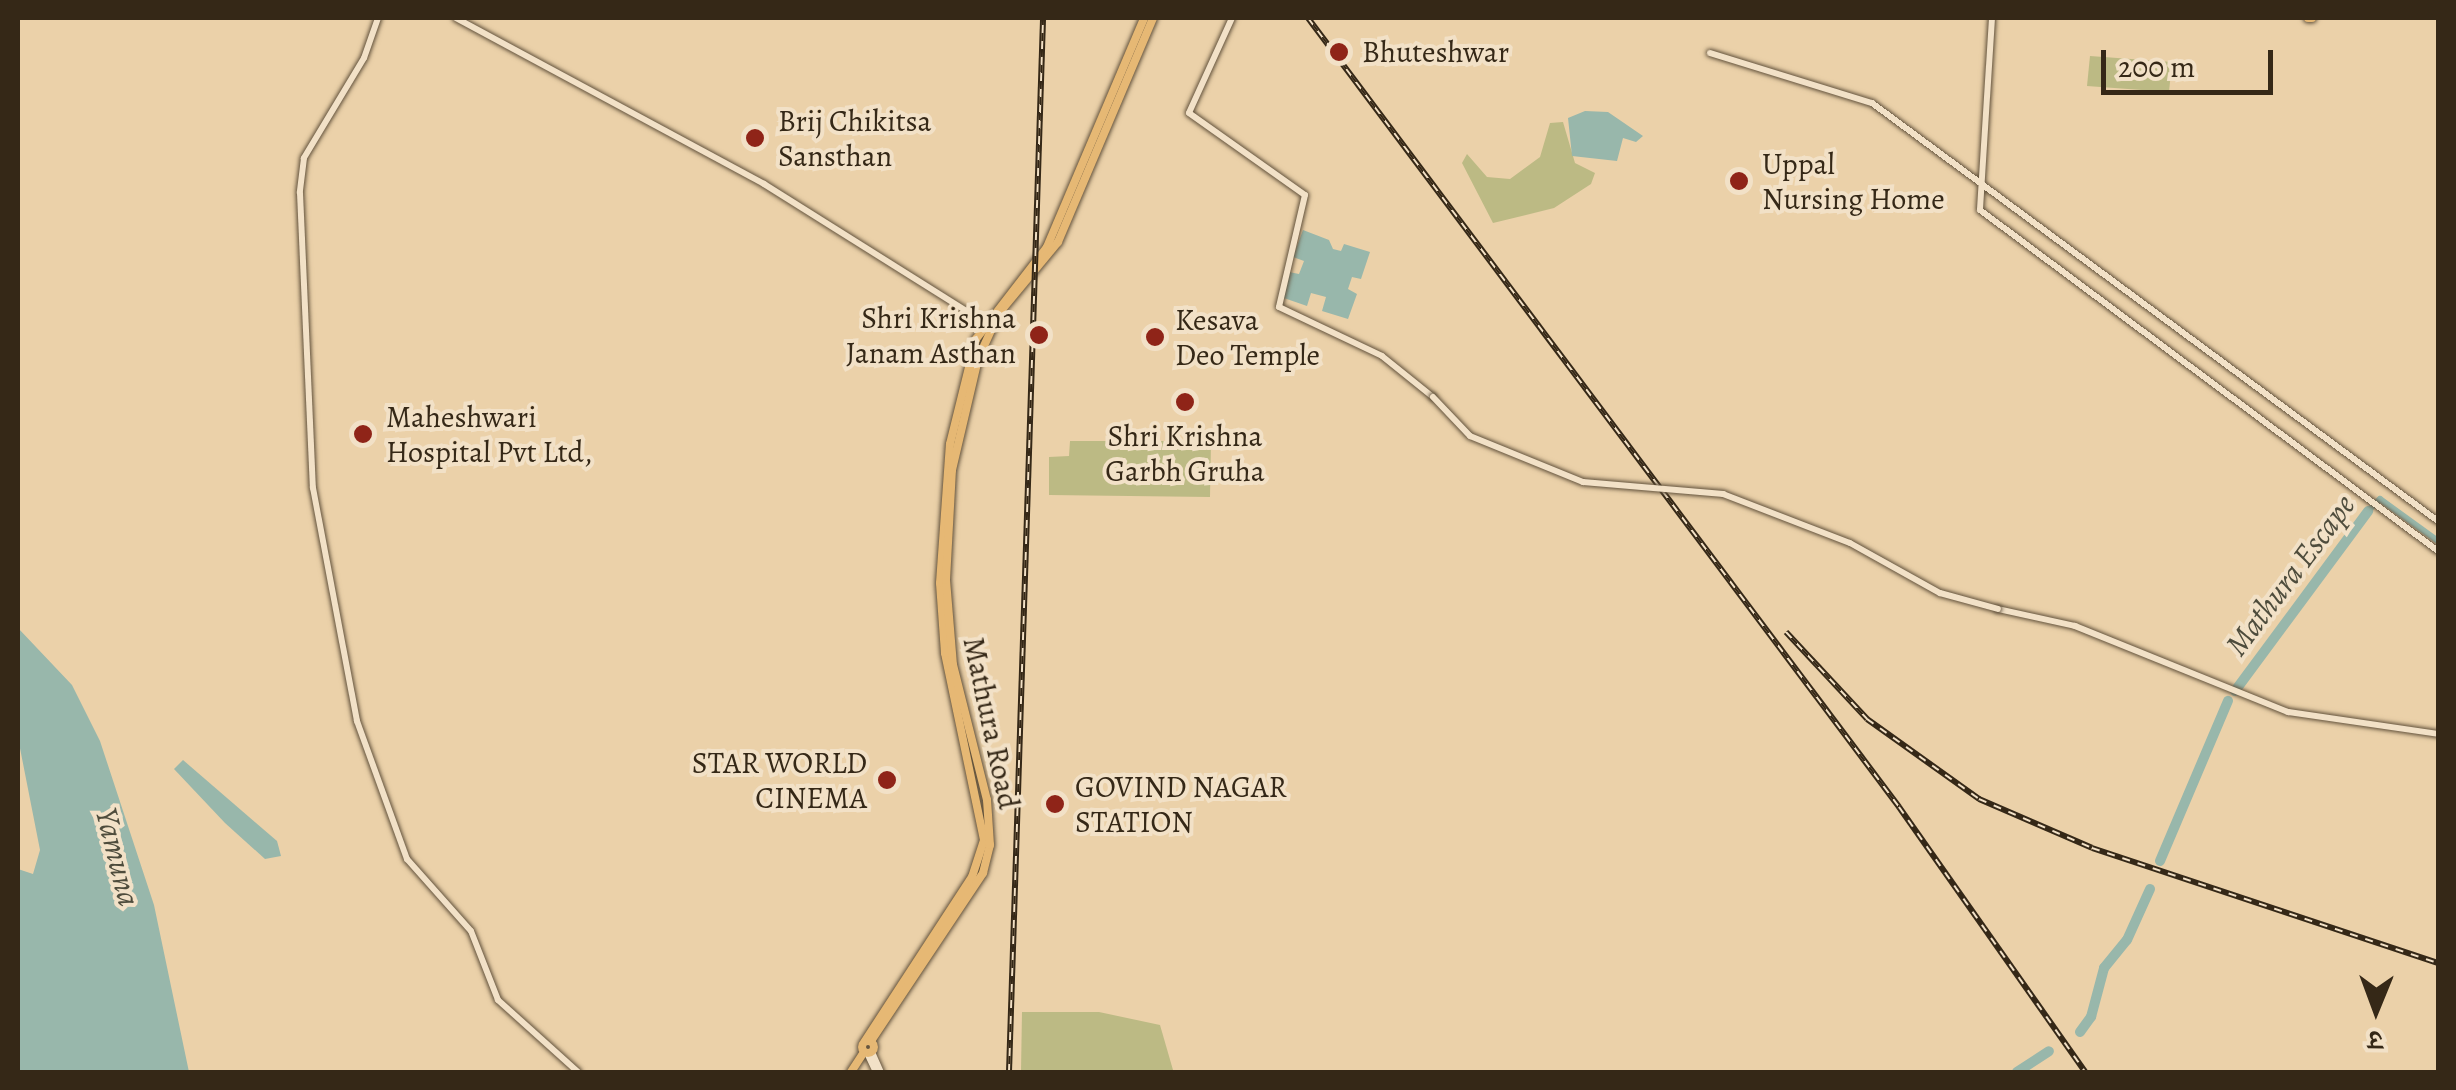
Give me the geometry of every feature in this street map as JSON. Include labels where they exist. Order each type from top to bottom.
[{"type":"main road","points":[[987,324],[1047,247],[1144,18]]},
{"type":"main road","points":[[987,324],[1058,242],[1153,18]]},
{"type":"main road","name":"Mathura Road","points":[[868,1052],[868,1041],[980,860],[984,824],[944,652],[940,583],[950,444],[976,339],[987,324]]},
{"type":"main road","name":"Mathura Road","points":[[914,966],[983,872],[990,845],[987,800],[953,665],[946,576],[957,440],[987,324]]},
{"type":"main road","points":[[851,1072],[868,1052]]},
{"type":"street","points":[[378,18],[364,58],[308,149],[300,193],[314,488],[357,721],[407,858],[471,931],[498,1000],[578,1072]]},
{"type":"street","points":[[456,18],[764,184],[987,324]]},
{"type":"street","points":[[1232,18],[1188,114],[1304,194],[1279,307],[1382,356],[1433,397],[1470,436],[1583,482],[1723,494],[1850,543],[1940,592],[2075,626],[2288,712],[2438,734]]},
{"type":"street","points":[[1992,18],[1980,210],[2438,550]]},
{"type":"street","points":[[1710,53],[1872,103],[2438,521]]},
{"type":"street","points":[[868,1052],[878,1072]]},
{"type":"shaded area","points":[[2090,56],[2172,62],[2169,92],[2087,86]]},
{"type":"shaded area","points":[[1563,122],[1575,163],[1595,173],[1591,184],[1554,208],[1493,223],[1462,163],[1467,154],[1487,177],[1510,179],[1540,157],[1550,123]]},
{"type":"shaded area","points":[[1070,441],[1211,441],[1210,497],[1049,495],[1049,457],[1069,456]]},
{"type":"shaded area","points":[[1022,1012],[1099,1012],[1160,1025],[1173,1070],[1021,1072]]},
{"type":"water","points":[[1585,111],[1608,112],[1643,136],[1636,142],[1623,138],[1617,161],[1572,156],[1568,118]]},
{"type":"water","points":[[1303,230],[1329,240],[1333,249],[1341,251],[1344,244],[1370,252],[1361,279],[1352,277],[1348,289],[1357,294],[1348,319],[1322,311],[1326,297],[1311,293],[1307,306],[1281,297],[1289,272],[1299,274],[1304,261],[1293,257]]},
{"type":"water","name":"Yamuna","points":[[18,628],[72,685],[100,741],[154,905],[189,1072],[18,1072],[18,869],[33,874],[40,850],[18,738]]},
{"type":"water","points":[[183,760],[277,841],[281,856],[265,859],[225,823],[174,769]]},
{"type":"waterway","name":"Mathura Escape","points":[[2368,511],[2380,499],[2438,541]]},
{"type":"waterway","name":"Mathura Escape","points":[[2235,691],[2368,511]]},
{"type":"waterway","name":"Mathura Escape","points":[[2160,861],[2228,701]]},
{"type":"waterway","name":"Mathura Escape","points":[[2080,1032],[2091,1017],[2104,968],[2127,940],[2150,889]]},
{"type":"waterway","name":"Mathura Escape","points":[[2017,1072],[2049,1051]]},
{"type":"railway","points":[[1009,1072],[1043,18]]},
{"type":"railway","points":[[1308,18],[1899,807],[2085,1072]]},
{"type":"railway","points":[[1786,632],[1867,719],[1979,799],[2092,848],[2438,963]]},
{"type":"place","name":"Bhuteshwar","points":[[1339,52]]},
{"type":"place","name":"Brij Chikitsa Sansthan","points":[[755,138]]},
{"type":"place","name":"Uppal Nursing Home","points":[[1739,181]]},
{"type":"place","name":"Shri Krishna Janam Asthan","points":[[1039,335]]},
{"type":"place","name":"Kesava Deo Temple","points":[[1155,337]]},
{"type":"place","name":"Shri Krishna Garbh Gruha","points":[[1185,402]]},
{"type":"place","name":"Maheshwari Hospital Pvt Ltd,","points":[[363,434]]},
{"type":"place","name":"STAR WORLD CINEMA","points":[[887,780]]},
{"type":"place","name":"GOVIND NAGAR STATION","points":[[1055,804]]}]
